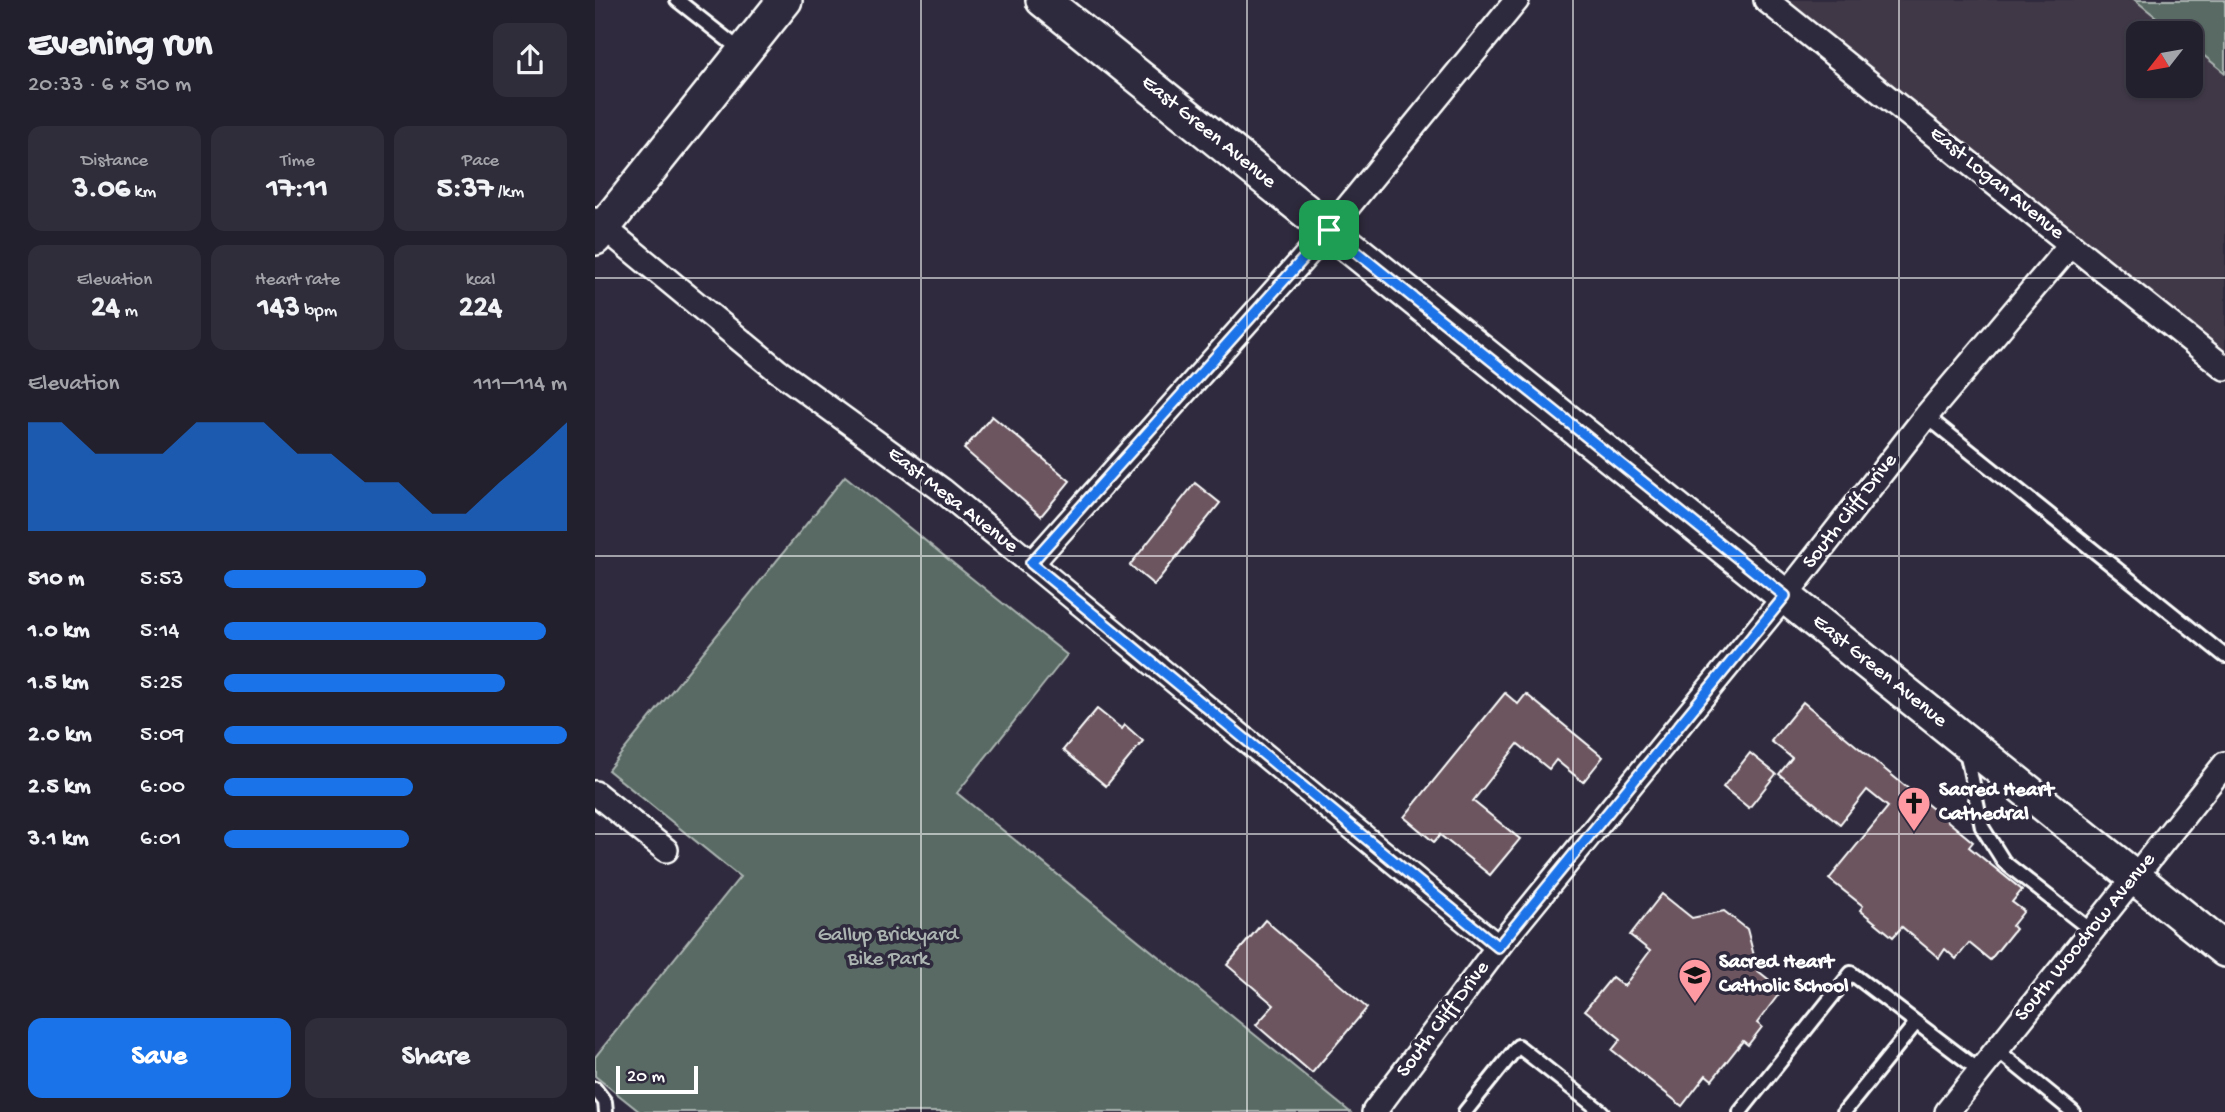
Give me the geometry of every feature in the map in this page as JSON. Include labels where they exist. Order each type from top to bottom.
[{"type":"street","points":[[598,228],[785,0]]},
{"type":"street","name":"East Green Avenue","points":[[1043,0],[2225,950]]},
{"type":"street","points":[[1031,563],[1329,230],[1517,0]]},
{"type":"street","name":"East Logan Avenue","points":[[1766,0],[2225,368]]},
{"type":"street","name":"East Mesa Avenue","points":[[598,228],[778,371],[942,490],[1498,947]]},
{"type":"street","name":"South Cliff Drive","points":[[1374,1112],[1498,947],[1785,596],[1926,416],[2071,244]]},
{"type":"street","name":"South Woodrow Avenue","points":[[1947,1112],[2225,764]]},
{"type":"street","points":[[595,793],[666,850]]},
{"type":"lane","points":[[677,0],[743,52]]},
{"type":"lane","points":[[1926,416],[2225,656]]},
{"type":"lane","points":[[1964,740],[1982,827],[2004,862],[2092,931]]},
{"type":"lane","points":[[1740,1112],[1851,973],[1980,1071]]},
{"type":"lane","points":[[1844,1112],[1916,1023]]},
{"type":"lane","points":[[1465,1112],[1518,1046],[1602,1112]]},
{"type":"lane","points":[[1997,1050],[2073,1112]]},
{"type":"lane","points":[[595,1089],[605,1102],[606,1112]]},
{"type":"shaded area","points":[[1766,0],[2225,0],[2225,368]]},
{"type":"green space","points":[[2135,0],[2225,0],[2225,73],[2203,55],[2203,21],[2161,21]]},
{"type":"green space","name":"Gallup Brickyard Bike Park","points":[[845,476],[1067,655],[957,793],[1350,1112],[640,1112],[595,1076],[595,1057],[740,877],[608,770]]},
{"type":"building","points":[[992,416],[1070,481],[1041,516],[964,449]]},
{"type":"building","points":[[1195,483],[1220,503],[1154,585],[1130,565]]},
{"type":"building","points":[[1505,693],[1518,704],[1526,694],[1603,757],[1583,782],[1556,760],[1549,769],[1518,744],[1473,801],[1520,839],[1490,875],[1440,835],[1434,842],[1404,817]]},
{"type":"building","name":"Sacred Heart Cathedral","points":[[1803,702],[1973,842],[1969,847],[2022,890],[2012,902],[2024,911],[2012,926],[2015,929],[1990,960],[1969,943],[1956,959],[1945,949],[1939,958],[1902,927],[1893,937],[1860,910],[1863,906],[1829,879],[1888,807],[1867,790],[1840,824],[1779,774],[1792,758],[1771,741]]},
{"type":"building","points":[[1097,709],[1122,729],[1125,725],[1143,741],[1106,786],[1063,750]]},
{"type":"building","points":[[1750,753],[1776,774],[1749,808],[1723,787]]},
{"type":"building","points":[[1662,894],[1692,918],[1724,911],[1747,929],[1758,971],[1782,990],[1757,1023],[1762,1027],[1748,1045],[1743,1041],[1712,1080],[1706,1075],[1682,1106],[1612,1050],[1621,1039],[1585,1010],[1612,977],[1624,986],[1650,951],[1630,935]]},
{"type":"building","points":[[1265,920],[1367,1008],[1312,1073],[1256,1025],[1274,1005],[1227,965]]},
{"type":"place","name":"Sacred Heart Cathedral","points":[[1914,833]]},
{"type":"place","name":"Sacred Heart Catholic School","points":[[1695,1005]]},
{"type":"route","points":[[1329,230],[1785,596],[1498,947],[1031,563],[1329,230]]}]
